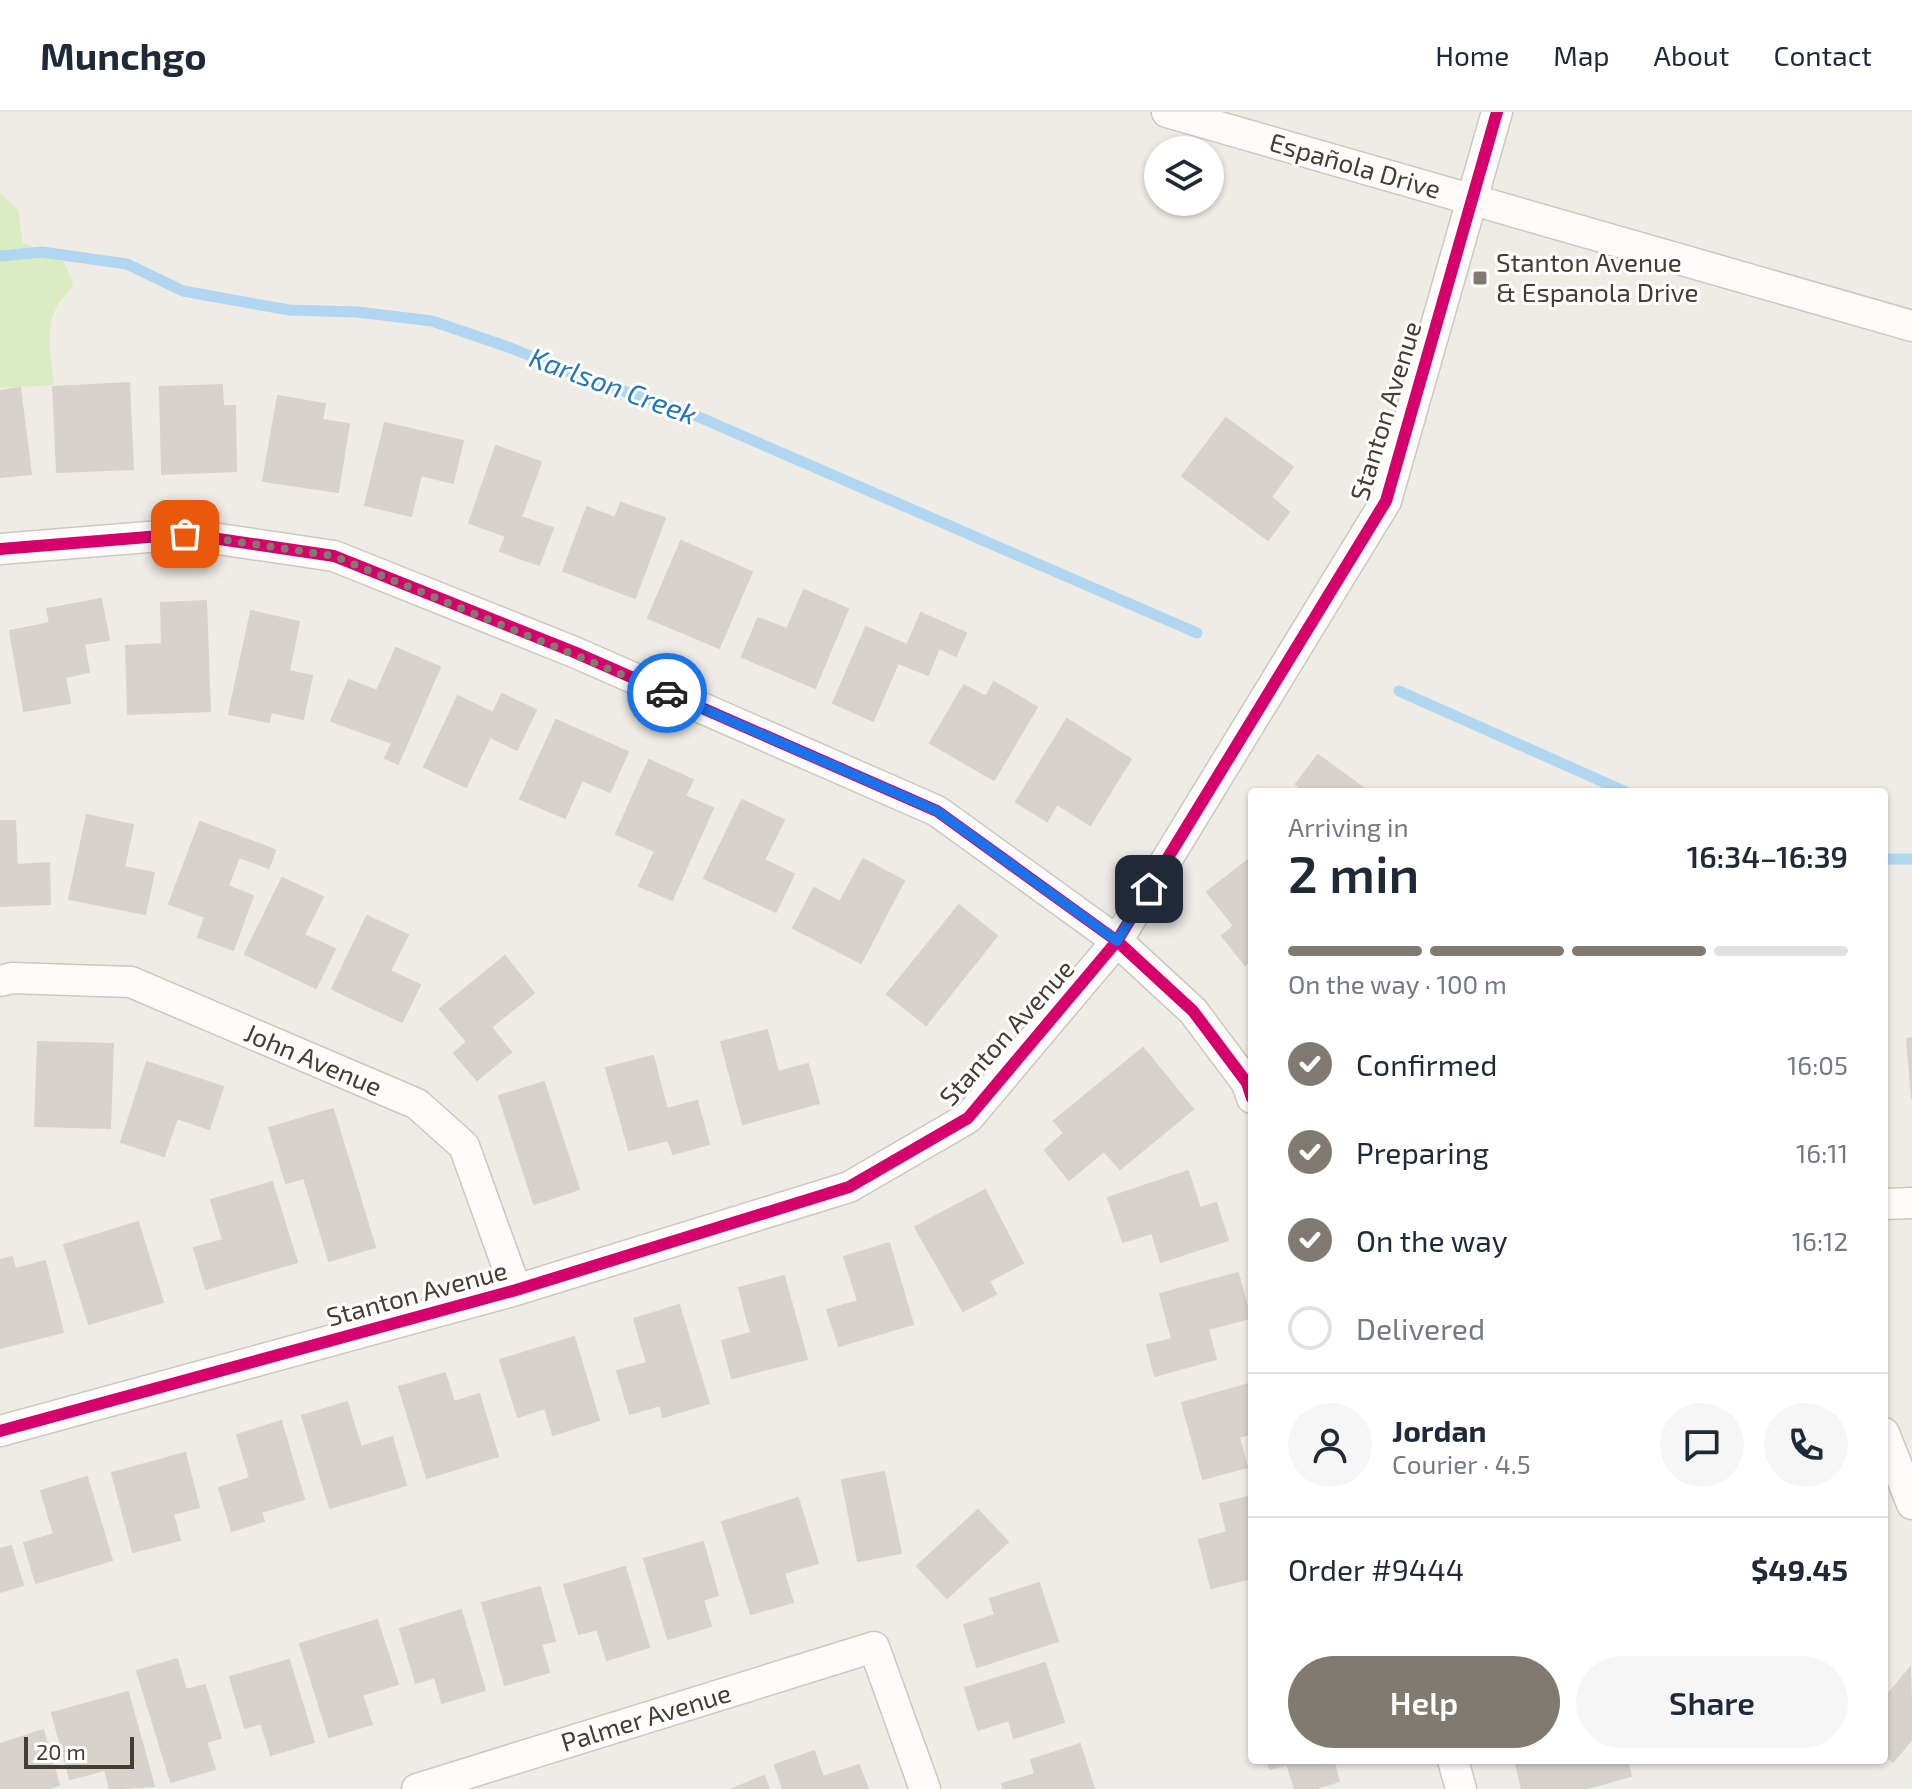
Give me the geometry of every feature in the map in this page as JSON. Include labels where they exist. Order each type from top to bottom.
[{"type":"street","name":"Española Drive","points":[[1167,112],[1912,326]]},
{"type":"street","name":"Stanton Avenue","points":[[0,1431],[516,1290],[849,1187],[968,1118],[1117,941],[1386,501],[1497,112]]},
{"type":"street","points":[[0,549],[185,534],[334,556],[574,652],[937,811],[1117,941],[1193,1011],[1248,1086]]},
{"type":"street","name":"John Avenue","points":[[0,981],[12,978],[131,982],[417,1104],[464,1146],[516,1290]]},
{"type":"street","points":[[1888,1204],[1912,1203]]},
{"type":"street","points":[[1888,1443],[1912,1504]]},
{"type":"street","name":"Palmer Avenue","points":[[417,1789],[462,1783],[874,1647],[925,1789]]},
{"type":"street","points":[[1454,1764],[1461,1789]]},
{"type":"green space","points":[[0,193],[18,210],[23,243],[61,257],[73,282],[51,322],[54,385],[0,388]]},
{"type":"building","points":[[129,383],[133,469],[57,472],[53,387]]},
{"type":"building","points":[[222,385],[223,406],[235,406],[236,471],[162,474],[160,387]]},
{"type":"building","points":[[20,388],[31,474],[0,477],[0,391]]},
{"type":"building","points":[[278,396],[325,404],[322,420],[349,424],[338,492],[263,481]]},
{"type":"building","points":[[1226,418],[1293,467],[1271,497],[1289,512],[1268,540],[1182,476]]},
{"type":"building","points":[[385,423],[463,441],[453,483],[421,475],[411,516],[365,505]]},
{"type":"building","points":[[496,446],[541,462],[521,517],[553,528],[539,565],[500,551],[506,536],[469,523]]},
{"type":"building","points":[[621,503],[665,518],[635,598],[563,571],[587,507],[615,518]]},
{"type":"building","points":[[681,541],[752,572],[719,648],[648,618]]},
{"type":"building","points":[[804,590],[848,609],[815,688],[742,657],[758,618],[787,629]]},
{"type":"building","points":[[101,599],[109,640],[84,644],[89,672],[65,677],[70,703],[24,711],[10,631],[50,623],[47,609]]},
{"type":"building","points":[[206,601],[210,711],[128,714],[126,646],[162,644],[161,603]]},
{"type":"building","points":[[251,611],[299,622],[289,671],[312,676],[303,719],[271,712],[269,722],[229,714]]},
{"type":"building","points":[[921,613],[966,633],[956,656],[939,648],[928,675],[898,663],[873,721],[833,703],[866,627],[907,645]]},
{"type":"building","points":[[396,648],[440,667],[398,764],[385,758],[392,743],[331,721],[349,680],[377,691]]},
{"type":"building","points":[[994,682],[1037,707],[994,780],[930,743],[964,685],[986,697]]},
{"type":"building","points":[[502,694],[536,710],[517,750],[490,737],[466,787],[424,767],[458,696],[493,713]]},
{"type":"building","points":[[1067,719],[1131,759],[1090,825],[1057,804],[1047,821],[1016,802]]},
{"type":"building","points":[[556,720],[628,752],[610,792],[582,780],[565,818],[520,799]]},
{"type":"building","points":[[1318,755],[1363,788],[1302,788],[1296,784]]},
{"type":"building","points":[[649,760],[693,780],[685,796],[713,808],[672,900],[639,886],[655,851],[616,834]]},
{"type":"building","points":[[742,800],[784,820],[764,860],[794,874],[776,912],[704,878]]},
{"type":"building","points":[[87,815],[133,825],[124,867],[154,873],[145,914],[69,899]]},
{"type":"building","points":[[0,821],[15,821],[17,865],[49,863],[50,904],[0,906]]},
{"type":"building","points":[[200,822],[275,850],[269,868],[239,857],[228,886],[253,896],[233,950],[198,937],[205,917],[169,904]]},
{"type":"building","points":[[863,859],[904,881],[861,963],[793,928],[814,888],[840,902]]},
{"type":"building","points":[[1248,860],[1248,963],[1245,965],[1222,936],[1234,926],[1207,892]]},
{"type":"building","points":[[282,878],[323,897],[304,935],[335,949],[316,988],[245,954]]},
{"type":"building","points":[[959,905],[997,936],[926,1025],[887,994]]},
{"type":"building","points":[[367,916],[408,935],[390,971],[420,985],[402,1022],[332,989]]},
{"type":"building","points":[[505,956],[534,993],[491,1027],[511,1052],[477,1080],[454,1053],[467,1042],[440,1009]]},
{"type":"building","points":[[767,1030],[778,1072],[808,1064],[819,1103],[743,1124],[721,1042]]},
{"type":"building","points":[[1912,1038],[1912,1099],[1907,1039]]},
{"type":"building","points":[[38,1042],[113,1044],[110,1128],[35,1126]]},
{"type":"building","points":[[1143,1048],[1193,1109],[1120,1169],[1104,1151],[1069,1180],[1045,1150],[1064,1133],[1054,1121]]},
{"type":"building","points":[[653,1056],[667,1109],[697,1101],[709,1144],[673,1154],[668,1140],[629,1150],[606,1068]]},
{"type":"building","points":[[147,1062],[223,1087],[209,1129],[177,1118],[164,1156],[121,1142]]},
{"type":"building","points":[[544,1082],[579,1189],[534,1204],[499,1096]]},
{"type":"building","points":[[333,1109],[375,1247],[329,1261],[304,1178],[286,1183],[269,1128]]},
{"type":"building","points":[[1188,1171],[1200,1208],[1216,1203],[1228,1240],[1161,1262],[1152,1233],[1123,1242],[1108,1198]]},
{"type":"building","points":[[272,1182],[297,1262],[206,1289],[194,1248],[223,1240],[211,1200]]},
{"type":"building","points":[[985,1190],[1023,1263],[989,1281],[996,1294],[963,1311],[915,1227]]},
{"type":"building","points":[[138,1222],[163,1302],[89,1324],[64,1245]]},
{"type":"building","points":[[889,1243],[913,1324],[839,1346],[827,1310],[858,1301],[844,1257]]},
{"type":"building","points":[[12,1257],[15,1269],[45,1261],[63,1332],[0,1348],[0,1260]]},
{"type":"building","points":[[1238,1273],[1248,1319],[1208,1329],[1216,1359],[1155,1376],[1147,1345],[1172,1339],[1160,1294]]},
{"type":"building","points":[[784,1276],[807,1359],[732,1378],[722,1341],[751,1333],[739,1288]]},
{"type":"building","points":[[679,1305],[709,1403],[663,1417],[660,1405],[630,1414],[617,1371],[647,1363],[634,1319]]},
{"type":"building","points":[[574,1337],[599,1420],[553,1435],[545,1408],[518,1417],[500,1360]]},
{"type":"building","points":[[445,1373],[454,1402],[479,1394],[498,1456],[427,1478],[399,1387]]},
{"type":"building","points":[[1248,1384],[1248,1434],[1239,1437],[1247,1467],[1203,1479],[1182,1403]]},
{"type":"building","points":[[347,1402],[361,1447],[392,1437],[406,1485],[330,1508],[302,1416]]},
{"type":"building","points":[[281,1421],[304,1499],[261,1512],[264,1521],[232,1531],[219,1488],[250,1478],[237,1435]]},
{"type":"building","points":[[185,1453],[199,1507],[173,1514],[180,1540],[133,1552],[112,1473]]},
{"type":"building","points":[[884,1472],[901,1553],[858,1561],[842,1480]]},
{"type":"building","points":[[87,1477],[112,1560],[36,1583],[24,1543],[54,1534],[41,1491]]},
{"type":"building","points":[[1248,1497],[1248,1579],[1211,1588],[1199,1540],[1227,1532],[1220,1504]]},
{"type":"building","points":[[798,1498],[818,1563],[784,1573],[793,1602],[751,1614],[722,1522]]},
{"type":"building","points":[[978,1510],[1008,1542],[947,1598],[917,1566]]},
{"type":"building","points":[[703,1542],[718,1595],[703,1600],[711,1626],[668,1639],[644,1559]]},
{"type":"building","points":[[11,1546],[23,1585],[0,1592],[0,1549]]},
{"type":"building","points":[[625,1567],[649,1647],[607,1660],[597,1629],[579,1634],[564,1585]]},
{"type":"building","points":[[1039,1583],[1058,1641],[977,1667],[964,1625],[995,1615],[990,1599]]},
{"type":"building","points":[[540,1587],[555,1641],[541,1644],[549,1672],[505,1685],[482,1603]]},
{"type":"building","points":[[461,1610],[485,1690],[442,1703],[435,1677],[416,1683],[400,1629]]},
{"type":"building","points":[[377,1620],[398,1684],[362,1695],[372,1724],[329,1737],[300,1644]]},
{"type":"building","points":[[177,1659],[186,1690],[205,1685],[221,1738],[206,1742],[215,1769],[171,1782],[137,1671]]},
{"type":"building","points":[[289,1660],[314,1742],[271,1755],[261,1723],[245,1728],[230,1677]]},
{"type":"building","points":[[1045,1663],[1064,1722],[1014,1738],[1009,1720],[978,1730],[965,1688]]},
{"type":"building","points":[[1910,1668],[1912,1739],[1893,1762],[1888,1758],[1888,1694]]},
{"type":"building","points":[[128,1692],[154,1786],[110,1789],[105,1770],[70,1779],[52,1713]]},
{"type":"building","points":[[43,1730],[59,1785],[47,1789],[0,1789],[0,1744]]},
{"type":"building","points":[[1080,1744],[1094,1789],[1004,1789],[1002,1784],[1035,1774],[1031,1760]]},
{"type":"building","points":[[814,1751],[823,1777],[859,1765],[868,1789],[783,1789],[775,1765]]},
{"type":"building","points":[[1268,1764],[1287,1764],[1270,1769]]},
{"type":"building","points":[[1287,1764],[1334,1764],[1339,1781],[1314,1789],[1295,1789]]},
{"type":"building","points":[[1516,1764],[1628,1764],[1631,1776],[1584,1789],[1522,1789]]},
{"type":"building","points":[[764,1776],[769,1789],[732,1789]]},
{"type":"waterway","name":"Karlson Creek","points":[[0,256],[42,252],[127,264],[183,291],[289,310],[357,312],[432,321],[511,348],[584,378],[685,411],[1197,633]]},
{"type":"waterway","name":"Karlson Creek","points":[[1399,691],[1617,788]]},
{"type":"waterway","name":"Karlson Creek","points":[[1888,859],[1912,859]]},
{"type":"cycle path","points":[[0,1431],[516,1290],[849,1187],[968,1118],[1117,941],[1386,501],[1497,112]]},
{"type":"cycle path","points":[[0,549],[185,534],[334,556],[574,652],[937,811],[1117,941],[1193,1011],[1248,1086]]},
{"type":"way so far","points":[[185,534],[334,556],[574,652],[667,693]]},
{"type":"place","name":"Stanton Avenue & Espanola Drive","points":[[1480,278]]},
{"type":"route","points":[[667,693],[937,811],[1117,941],[1149,889]]}]
